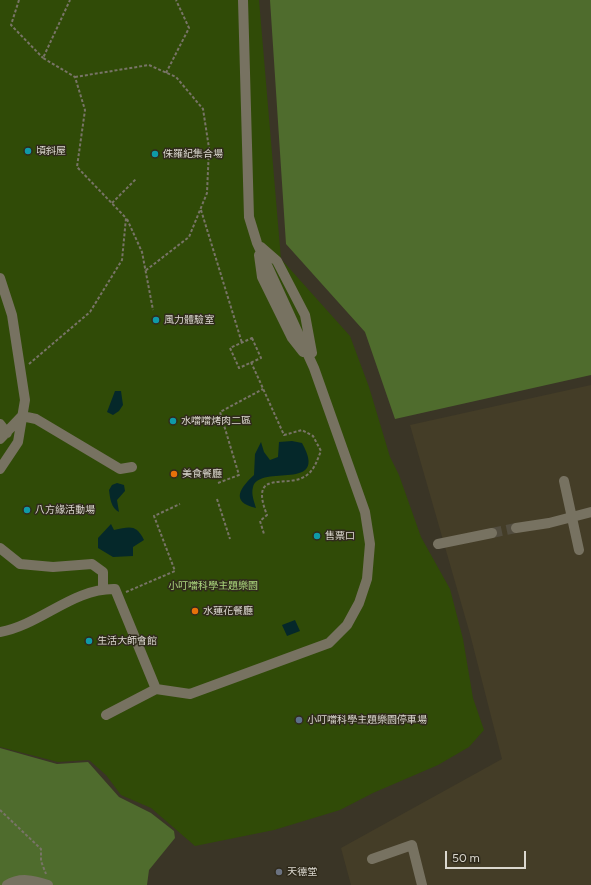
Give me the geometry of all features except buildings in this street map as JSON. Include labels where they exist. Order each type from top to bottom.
[{"type":"lane","points":[[106,715],[156,689],[190,694],[329,643],[348,625],[359,603],[366,579],[370,544],[365,512],[314,368],[257,243],[249,218],[243,0]]},
{"type":"lane","points":[[0,278],[12,315],[25,400],[18,442],[0,469]]},
{"type":"lane","points":[[0,424],[4,436],[22,416]]},
{"type":"lane","points":[[22,416],[36,419],[120,469],[132,467]]},
{"type":"lane","points":[[564,481],[579,550]]},
{"type":"lane","points":[[516,528],[591,512]]},
{"type":"lane","points":[[438,544],[492,533]]},
{"type":"lane","points":[[0,548],[20,564],[53,567],[92,564],[103,572],[103,589]]},
{"type":"lane","points":[[0,632],[13,630],[56,606],[103,589],[115,589],[156,689]]},
{"type":"lane","points":[[372,859],[412,845],[422,885]]},
{"type":"lane","points":[[7,885],[17,879],[43,883]]},
{"type":"path","points":[[19,0],[11,25],[43,58],[75,77],[149,65],[176,78],[203,109],[210,148],[207,193],[189,237],[145,271]]},
{"type":"path","points":[[43,58],[70,0]]},
{"type":"path","points":[[166,73],[189,28],[176,0]]},
{"type":"path","points":[[75,77],[85,110],[77,167],[126,218],[142,252],[153,310]]},
{"type":"path","points":[[112,203],[136,179]]},
{"type":"path","points":[[200,209],[242,343]]},
{"type":"path","points":[[21,372],[90,312],[122,260],[126,218]]},
{"type":"path","points":[[252,338],[261,358],[251,362],[239,368],[230,348],[252,338]]},
{"type":"path","points":[[251,362],[284,435],[302,430],[314,436],[321,451],[315,466],[306,476],[274,481],[264,488],[260,499],[267,515],[260,522],[264,534]]},
{"type":"path","points":[[218,483],[239,475],[220,412],[263,389]]},
{"type":"path","points":[[217,499],[230,539]]},
{"type":"path","points":[[118,596],[175,570],[154,516],[180,504]]},
{"type":"path","points":[[0,810],[41,849],[41,861],[47,877],[43,883]]},
{"type":"shaded area","points":[[591,385],[591,885],[351,885],[341,848],[502,759],[470,634],[410,425]]},
{"type":"green space","name":"小叮噹科學主題樂園","points":[[0,0],[259,0],[281,259],[350,336],[369,387],[390,457],[399,475],[421,537],[450,589],[463,639],[473,698],[484,730],[469,747],[438,765],[373,793],[340,810],[274,830],[195,846],[151,808],[121,795],[106,775],[89,760],[58,762],[0,747]]},
{"type":"green space","points":[[270,0],[591,0],[591,375],[395,419],[365,332],[286,244]]},
{"type":"green space","points":[[0,748],[57,764],[88,762],[119,797],[151,813],[174,831],[175,838],[149,870],[147,885],[0,885]]},
{"type":"water","points":[[115,391],[121,391],[123,405],[119,411],[113,415],[107,412]]},
{"type":"water","points":[[292,441],[302,443],[308,458],[307,468],[301,473],[268,477],[258,480],[252,490],[256,508],[242,502],[240,494],[245,484],[254,475],[255,454],[261,442],[264,452],[270,460],[278,457],[279,442]]},
{"type":"water","points":[[117,483],[124,485],[125,491],[117,500],[119,512],[114,508],[110,499],[109,490],[112,485]]},
{"type":"water","points":[[111,524],[114,530],[132,528],[138,531],[141,535],[144,540],[133,547],[133,556],[113,557],[98,548],[98,538]]},
{"type":"water","points":[[295,620],[300,631],[287,636],[282,625]]},
{"type":"tunnel","points":[[492,533],[516,528]]},
{"type":"place","name":"頃斜屋","points":[[28,151]]},
{"type":"place","name":"侏羅紀集合場","points":[[155,154]]},
{"type":"place","name":"風力體驗室","points":[[156,320]]},
{"type":"place","name":"水噹噹烤肉二區","points":[[173,421]]},
{"type":"place","name":"美食餐廳","points":[[174,474]]},
{"type":"place","name":"八方緣活動場","points":[[27,510]]},
{"type":"place","name":"售票口","points":[[317,536]]},
{"type":"place","name":"水蓮花餐廳","points":[[195,611]]},
{"type":"place","name":"生活大師會館","points":[[89,641]]},
{"type":"place","name":"小叮噹科學主題樂園停車場","points":[[299,720]]},
{"type":"place","name":"天德堂","points":[[279,872]]}]
